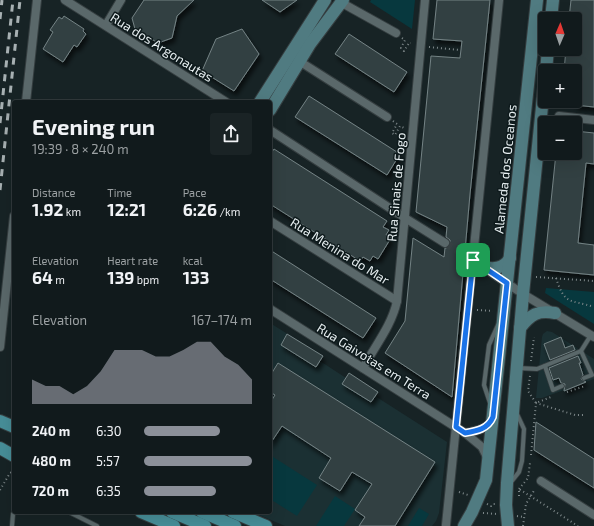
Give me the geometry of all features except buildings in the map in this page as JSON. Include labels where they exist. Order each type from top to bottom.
[{"type":"main road","points":[[261,100],[325,0]]},
{"type":"main road","name":"Alameda dos Oceanos","points":[[464,526],[486,480],[493,415],[499,314],[507,283],[537,0]]},
{"type":"main road","points":[[552,12],[553,0]]},
{"type":"main road","points":[[272,107],[310,44],[342,1]]},
{"type":"main road","points":[[507,521],[503,500],[514,402],[523,294],[542,108]]},
{"type":"main road","points":[[477,263],[491,268],[499,267],[506,264],[510,258]]},
{"type":"main road","points":[[520,328],[530,317],[537,313],[555,313]]},
{"type":"main road","points":[[146,514],[174,526]]},
{"type":"main road","points":[[177,514],[205,526]]},
{"type":"main road","points":[[207,514],[235,526]]},
{"type":"main road","points":[[238,514],[266,526]]},
{"type":"street","points":[[26,100],[37,0]]},
{"type":"street","name":"Rua dos Argonautas","points":[[65,0],[223,100]]},
{"type":"street","points":[[106,25],[121,0]]},
{"type":"street","name":"Rua Sinais de Fogo","points":[[364,368],[390,322],[395,311],[397,301],[425,0]]},
{"type":"street","name":"Alameda dos Oceanos","points":[[446,525],[468,309],[477,263],[499,0]]},
{"type":"street","points":[[342,1],[396,33]]},
{"type":"street","points":[[299,61],[387,118]]},
{"type":"street","points":[[582,119],[594,120]]},
{"type":"street","points":[[272,131],[405,218],[445,242]]},
{"type":"street","name":"Rua Menina do Mar","points":[[272,222],[397,301]]},
{"type":"street","points":[[0,347],[12,235]]},
{"type":"street","points":[[465,255],[523,294],[592,336]]},
{"type":"street","name":"Rua Gaivotas em Terra","points":[[272,310],[465,433],[479,443],[485,450],[488,464]]},
{"type":"street","points":[[465,433],[480,430],[485,427],[489,424],[493,415]]},
{"type":"street","points":[[541,481],[594,515]]},
{"type":"lane","points":[[517,368],[537,369],[581,351],[592,336]]},
{"type":"lane","points":[[581,351],[592,375],[584,378]]},
{"type":"lane","points":[[544,366],[553,390],[562,386]]},
{"type":"lane","points":[[12,526],[13,514]]},
{"type":"lane","points":[[73,514],[97,526]]},
{"type":"path","points":[[406,40],[401,48],[404,51],[409,42],[420,46],[460,50]]},
{"type":"path","points":[[387,118],[397,124],[392,132],[395,135],[400,126],[413,133]]},
{"type":"path","points":[[534,276],[594,282]]},
{"type":"path","points":[[556,278],[560,292],[570,302],[594,307]]},
{"type":"path","points":[[477,310],[478,304]]},
{"type":"path","points":[[468,309],[499,314]]},
{"type":"path","points":[[536,403],[582,416]]},
{"type":"path","points":[[0,490],[12,472]]},
{"type":"path","points":[[523,526],[526,504],[541,481]]},
{"type":"path","points":[[450,488],[472,497]]},
{"type":"path","points":[[518,501],[519,489],[578,526]]},
{"type":"path","points":[[458,498],[459,492]]},
{"type":"path","points":[[486,504],[492,506],[492,504],[503,500]]},
{"type":"path","points":[[472,512],[507,521],[524,517]]},
{"type":"shaded area","points":[[371,0],[415,0],[412,29],[370,2]]},
{"type":"shaded area","points":[[546,288],[594,292],[594,324],[545,293]]},
{"type":"shaded area","points":[[272,324],[323,356],[320,361],[346,378],[378,392],[375,396],[447,442],[439,513],[432,526],[285,526],[257,514],[272,514]]},
{"type":"shaded area","points":[[547,331],[552,332],[594,359],[594,379],[542,398],[536,398],[542,337]]},
{"type":"shaded area","points":[[272,456],[317,485],[297,516],[272,500]]},
{"type":"shaded area","points":[[335,496],[355,509],[344,526],[316,526]]},
{"type":"shaded area","points":[[419,508],[429,514],[422,526],[408,526]]},
{"type":"tunnel","points":[[445,243],[465,255]]},
{"type":"railway","points":[[0,19],[2,0]]},
{"type":"railway","points":[[0,123],[13,0]]},
{"type":"railway","points":[[0,190],[20,0]]},
{"type":"route","points":[[473,260],[507,283],[493,417],[489,424],[480,430],[465,433],[456,427],[473,260]]}]
